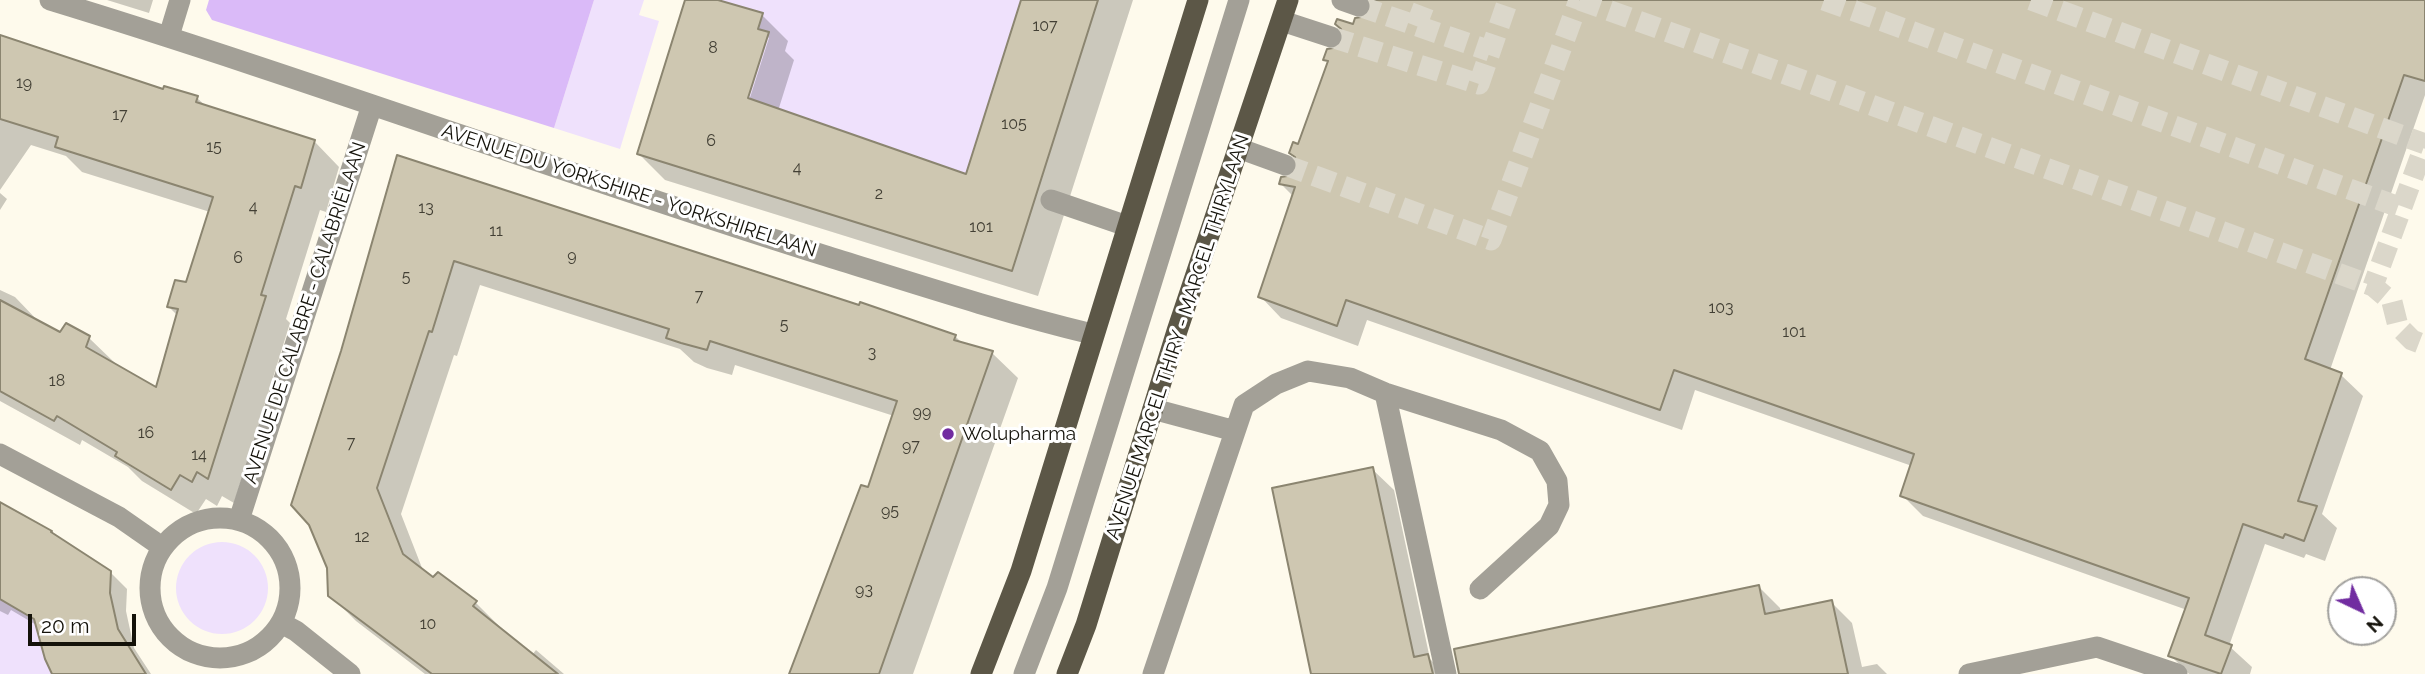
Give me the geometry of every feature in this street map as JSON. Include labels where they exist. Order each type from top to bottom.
[{"type":"main road","points":[[981,674],[1021,570],[1198,0]]},
{"type":"main road","name":"AVENUE MARCEL THIRY - MARCEL THIRYLAAN","points":[[1067,674],[1086,625],[1153,408],[1288,0]]},
{"type":"street","name":"AVENUE DU YORKSHIRE - YORKSHIRELAAN","points":[[50,0],[169,36],[744,230],[1010,313],[1093,334]]},
{"type":"street","points":[[169,36],[180,0]]},
{"type":"street","name":"AVENUE MARCEL THIRY - MARCEL THIRYLAAN","points":[[1024,674],[1057,588],[1239,0]]},
{"type":"street","points":[[1282,21],[1331,37]]},
{"type":"street","name":"AVENUE DE CALABRE - CALABRIËLAAN","points":[[239,520],[372,106]]},
{"type":"street","points":[[1238,148],[1285,165]]},
{"type":"street","points":[[1051,200],[1127,226]]},
{"type":"street","points":[[1153,674],[1244,405],[1276,384],[1308,371],[1350,378],[1385,393],[1500,430],[1540,451],[1557,481],[1559,505],[1549,526],[1480,589]]},
{"type":"street","points":[[1385,393],[1446,674]]},
{"type":"street","points":[[1153,408],[1235,430]]},
{"type":"street","points":[[0,454],[119,517],[162,547]]},
{"type":"street","points":[[218,517],[239,520],[258,529],[274,543],[285,561],[290,582],[289,603],[281,623],[269,638],[254,649],[196,665],[163,630],[153,611],[149,589],[153,567],[162,547],[177,531],[197,521],[218,517]]},
{"type":"street","points":[[281,623],[296,631],[350,674]]},
{"type":"street","points":[[1969,674],[2097,647],[2172,673]]},
{"type":"shaded area","points":[[209,0],[594,0],[554,128],[212,20],[206,10]]},
{"type":"shaded area","points":[[594,0],[644,0],[639,15],[659,21],[620,149],[554,128]]},
{"type":"shaded area","points":[[719,0],[1021,0],[979,178],[853,136],[735,102],[758,66],[769,33],[758,29],[762,13]]},
{"type":"shaded area","points":[[222,542],[240,545],[255,555],[265,570],[268,588],[265,606],[255,621],[240,631],[222,634],[204,631],[189,621],[179,606],[176,588],[179,570],[189,555],[204,545]]},
{"type":"shaded area","points":[[0,599],[33,617],[52,674],[0,674]]},
{"type":"building","points":[[685,0],[718,0],[763,13],[758,29],[769,32],[748,98],[966,174],[1021,0],[1098,0],[1012,271],[637,154]]},
{"type":"building","points":[[1370,0],[2425,0],[2425,81],[2404,75],[2305,359],[2342,373],[2298,501],[2317,506],[2304,541],[2285,534],[2283,538],[2243,524],[2205,635],[2232,645],[2221,674],[2168,656],[2189,598],[1900,496],[1914,454],[1674,370],[1660,410],[1346,300],[1337,326],[1258,297],[1295,187],[1279,184],[1281,177],[1293,175],[1297,169],[1295,157],[1289,153],[1293,142],[1298,144],[1328,61],[1323,60],[1327,49],[1339,47],[1344,40],[1341,29],[1335,24],[1337,19],[1353,24],[1355,18],[1367,16],[1372,10]]},
{"type":"building","points":[[0,35],[163,89],[164,86],[198,96],[196,102],[315,140],[301,188],[295,186],[261,295],[266,296],[208,479],[197,472],[192,482],[180,475],[171,490],[115,456],[117,452],[57,416],[54,421],[0,391],[0,300],[60,332],[66,323],[90,336],[86,347],[156,387],[178,309],[167,307],[175,280],[186,282],[213,197],[55,147],[58,137],[0,119]]},
{"type":"building","points":[[397,155],[859,305],[860,302],[956,335],[954,340],[993,351],[879,674],[789,674],[861,485],[868,487],[897,401],[710,341],[707,350],[681,343],[666,338],[669,329],[454,261],[377,488],[403,554],[433,577],[438,572],[477,601],[473,606],[558,674],[432,674],[328,596],[327,568],[309,525],[291,505],[341,351]]},
{"type":"building","points":[[1373,467],[1414,657],[1428,654],[1433,674],[1311,674],[1272,488]]},
{"type":"building","points":[[0,502],[52,531],[111,571],[110,593],[118,629],[146,674],[52,674],[34,619],[0,599]]},
{"type":"building","points":[[1759,585],[1765,614],[1832,600],[1848,674],[1459,674],[1454,649]]},
{"type":"tunnel","points":[[1416,26],[1426,0]]},
{"type":"tunnel","points":[[1331,37],[1479,84],[1508,0]]},
{"type":"tunnel","points":[[1285,165],[1491,240],[1579,0]]},
{"type":"tunnel","points":[[1580,0],[2373,286],[2392,302],[2398,326],[2412,340],[2425,345]]},
{"type":"tunnel","points":[[1824,0],[2402,208]]},
{"type":"tunnel","points":[[2031,0],[2425,144],[2373,286]]},
{"type":"tunnel","points":[[1359,6],[1490,51]]},
{"type":"place","name":"Wolupharma","points":[[948,434]]}]
